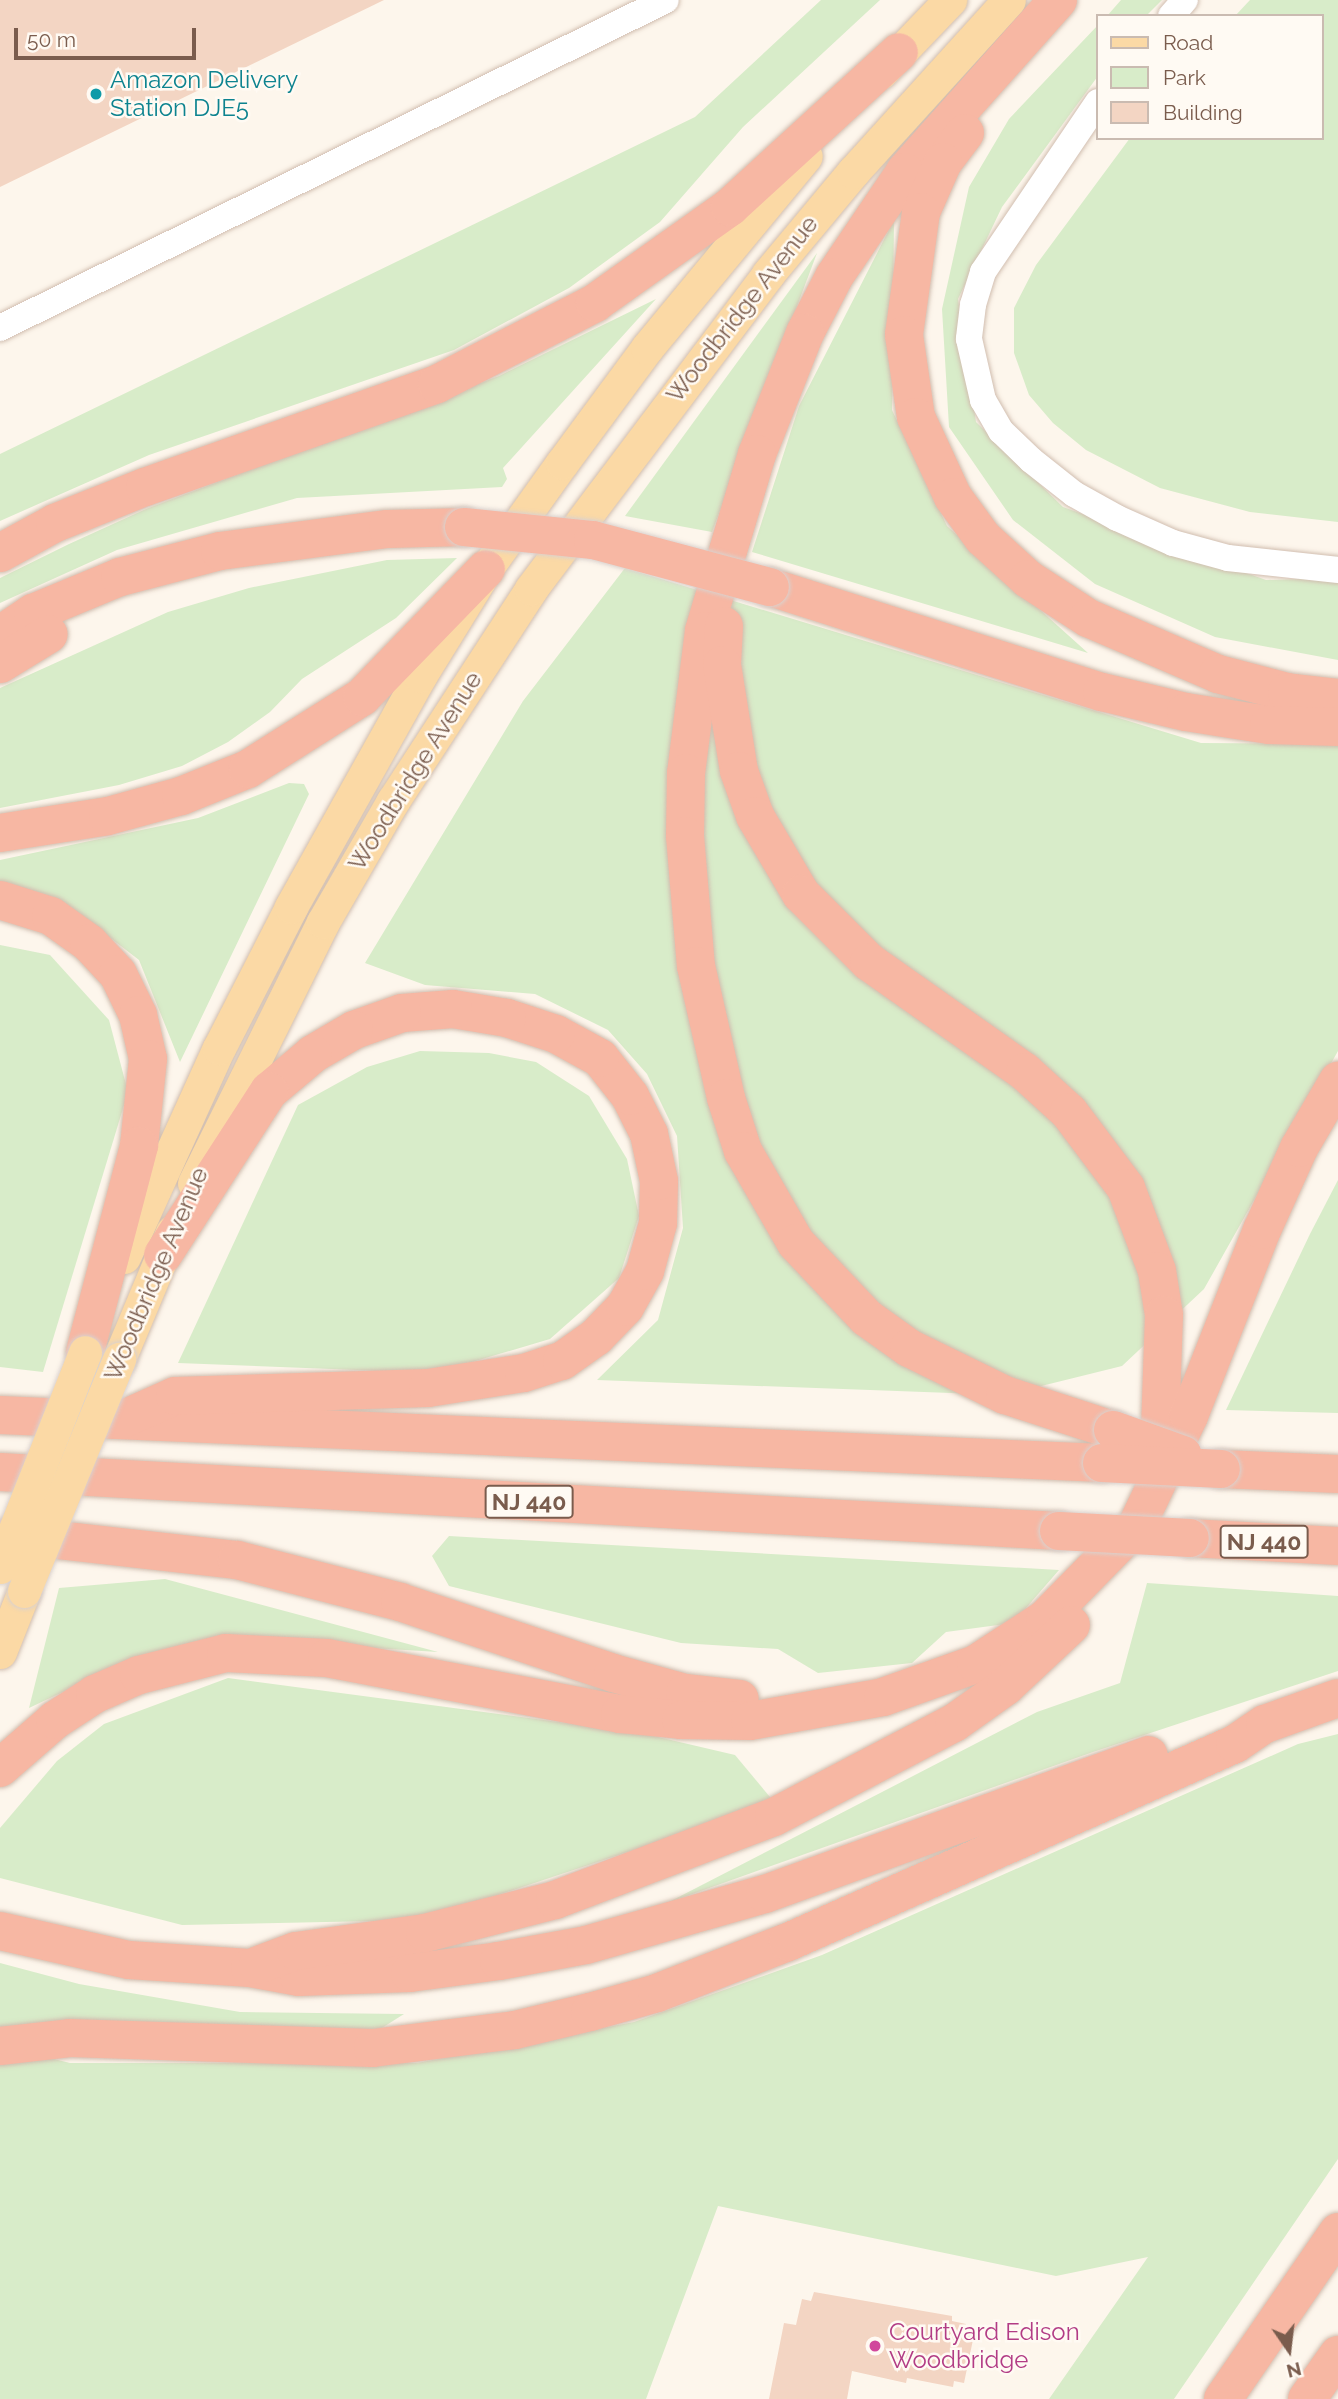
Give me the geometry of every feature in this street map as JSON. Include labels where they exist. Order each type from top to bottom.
[{"type":"highway","points":[[1058,0],[905,172],[834,277],[780,390],[738,516],[704,631],[686,772],[685,836],[696,966],[726,1098],[743,1151],[796,1244],[867,1318],[957,1375],[1056,1413],[1107,1446]]},
{"type":"highway","points":[[1058,0],[943,162],[921,212],[904,335],[916,417],[930,456],[983,538],[1028,579],[1088,618],[1218,674],[1287,692],[1338,698]]},
{"type":"highway","points":[[0,553],[55,523],[145,487],[437,384],[515,348],[594,303],[730,206],[900,52]]},
{"type":"highway","points":[[738,516],[722,665],[738,771],[755,816],[800,894],[832,929],[869,962],[1025,1072],[1076,1120],[1126,1188],[1157,1271],[1164,1315],[1162,1442],[1153,1493]]},
{"type":"highway","points":[[0,635],[33,613],[120,577],[220,551],[320,536],[464,527],[593,540],[770,587],[1102,692],[1186,712],[1269,725],[1338,727]]},
{"type":"highway","points":[[0,664],[122,596],[217,562],[320,536]]},
{"type":"highway","points":[[0,833],[108,816],[181,796],[248,769],[362,697],[486,569]]},
{"type":"highway","points":[[0,900],[51,916],[89,943],[118,974],[138,1015],[148,1059],[139,1146],[102,1356]]},
{"type":"highway","points":[[121,1420],[175,1396],[428,1388],[524,1373],[562,1361],[596,1337],[625,1307],[645,1271],[658,1223],[659,1181],[649,1134],[630,1096],[600,1058],[556,1034],[507,1018],[453,1009],[402,1013],[354,1030],[313,1054],[269,1091],[163,1255]]},
{"type":"highway","points":[[0,1768],[55,1720],[96,1694],[139,1675],[226,1653],[327,1658],[620,1714],[681,1720],[750,1721],[931,1684],[976,1664],[1045,1619],[1112,1554],[1137,1525],[1189,1416],[1267,1218],[1299,1148],[1338,1081]]},
{"type":"highway","points":[[11,1411],[121,1420],[1107,1446],[1221,1469],[1338,1474]]},
{"type":"highway","name":"NJ 440","points":[[0,1472],[1338,1546]]},
{"type":"highway","points":[[0,1535],[237,1560],[335,1583],[685,1693],[836,1703]]},
{"type":"highway","points":[[250,1968],[296,1951],[425,1933],[555,1900],[704,1846],[838,1787],[954,1723],[1006,1686],[1098,1595],[1112,1554]]},
{"type":"highway","points":[[0,2046],[70,2038],[373,2048],[515,2030],[590,2012],[657,1993],[788,1942],[1235,1744],[1265,1724],[1338,1698]]},
{"type":"highway","points":[[0,1931],[129,1960],[250,1968],[299,1977],[410,1973],[586,1945],[765,1894],[1231,1725],[1265,1724]]},
{"type":"highway","points":[[1223,2399],[1338,2232]]},
{"type":"highway","points":[[1307,2399],[1338,2355]]},
{"type":"main road","name":"Woodbridge Avenue","points":[[0,1652],[24,1591],[102,1356],[149,1196],[290,907],[357,784],[486,569],[672,317],[900,52],[950,0]]},
{"type":"main road","name":"Woodbridge Avenue","points":[[0,1567],[102,1356],[163,1255],[249,1066],[323,922],[471,679],[605,486],[768,274],[853,172],[1009,0]]},
{"type":"lane","points":[[0,328],[666,0]]},
{"type":"lane","points":[[1173,14],[1185,0]]},
{"type":"lane","points":[[1096,105],[983,272],[973,304],[969,339],[983,400],[1001,431],[1031,460],[1074,494],[1117,518],[1173,542],[1228,558],[1338,570]]},
{"type":"green space","points":[[821,0],[880,0],[743,127],[660,222],[569,288],[454,350],[149,455],[0,521],[0,454],[695,117]]},
{"type":"green space","points":[[1121,0],[1162,0],[1148,14],[1109,14]]},
{"type":"green space","points":[[1250,0],[1338,0],[1338,522],[1250,512],[1160,488],[1086,450],[1053,423],[1029,395],[1014,353],[1014,308],[1036,265],[1129,140],[1324,140],[1324,14],[1237,14]]},
{"type":"green space","points":[[1096,27],[1096,79],[1002,207],[958,299],[976,422],[1063,507],[1266,580],[1338,578],[1338,660],[1215,637],[1095,584],[1013,520],[949,427],[942,309],[969,187],[1009,119]]},
{"type":"green space","points":[[894,220],[892,410],[947,526],[1088,653],[752,552],[799,406]]},
{"type":"green space","points":[[817,253],[712,532],[625,516]]},
{"type":"green space","points":[[656,299],[503,468],[507,479],[502,487],[297,498],[117,550],[0,603],[0,578],[69,544],[146,509],[499,376]]},
{"type":"green space","points":[[457,558],[396,618],[302,679],[270,712],[228,742],[182,766],[119,785],[0,808],[0,688],[168,612],[249,588],[387,560]]},
{"type":"green space","points":[[625,568],[1201,743],[1338,744],[1338,1051],[1204,1289],[1122,1366],[1005,1395],[597,1380],[658,1320],[683,1228],[677,1136],[647,1074],[608,1030],[535,994],[425,985],[365,963],[523,701]]},
{"type":"green space","points":[[289,783],[304,784],[309,794],[180,1062],[139,960],[73,909],[0,888],[0,860],[198,818]]},
{"type":"green space","points":[[0,945],[50,955],[109,1020],[128,1092],[43,1372],[0,1367]]},
{"type":"green space","points":[[420,1051],[489,1053],[536,1062],[589,1096],[627,1159],[639,1216],[619,1278],[550,1339],[435,1373],[178,1363],[298,1105],[367,1067]]},
{"type":"green space","points":[[1338,1180],[1338,1413],[1226,1410],[1310,1234]]},
{"type":"green space","points":[[449,1536],[1059,1570],[1013,1623],[946,1632],[912,1663],[818,1673],[778,1649],[681,1643],[449,1586],[432,1556]]},
{"type":"green space","points":[[165,1579],[438,1652],[224,1639],[128,1661],[29,1708],[59,1588]]},
{"type":"green space","points":[[1147,1583],[1338,1596],[1338,1671],[1093,1752],[667,1903],[1037,1712],[1120,1683]]},
{"type":"green space","points":[[228,1678],[641,1733],[735,1755],[775,1803],[423,1920],[182,1925],[0,1878],[0,1828],[57,1761],[104,1724]]},
{"type":"green space","points":[[1338,1734],[1338,2159],[1174,2399],[1049,2399],[1148,2257],[1056,2276],[718,2206],[646,2399],[0,2399],[0,2063],[46,2057],[70,2063],[417,2063],[634,2022],[822,1955],[1298,1744]]},
{"type":"green space","points":[[0,1963],[79,1984],[240,2012],[404,2014],[366,2038],[0,2033]]},
{"type":"building","name":"Amazon Delivery Station DJE5","points":[[0,0],[384,0],[0,187]]},
{"type":"building","name":"Courtyard Edison Woodbridge","points":[[814,2292],[952,2316],[952,2321],[966,2324],[966,2328],[975,2330],[964,2383],[954,2381],[953,2387],[907,2378],[906,2383],[852,2371],[847,2399],[769,2399],[784,2323],[796,2325],[802,2299],[811,2301]]},
{"type":"place","name":"Amazon Delivery Station DJE5","points":[[96,94]]},
{"type":"place","name":"Courtyard Edison Woodbridge","points":[[875,2346]]}]
